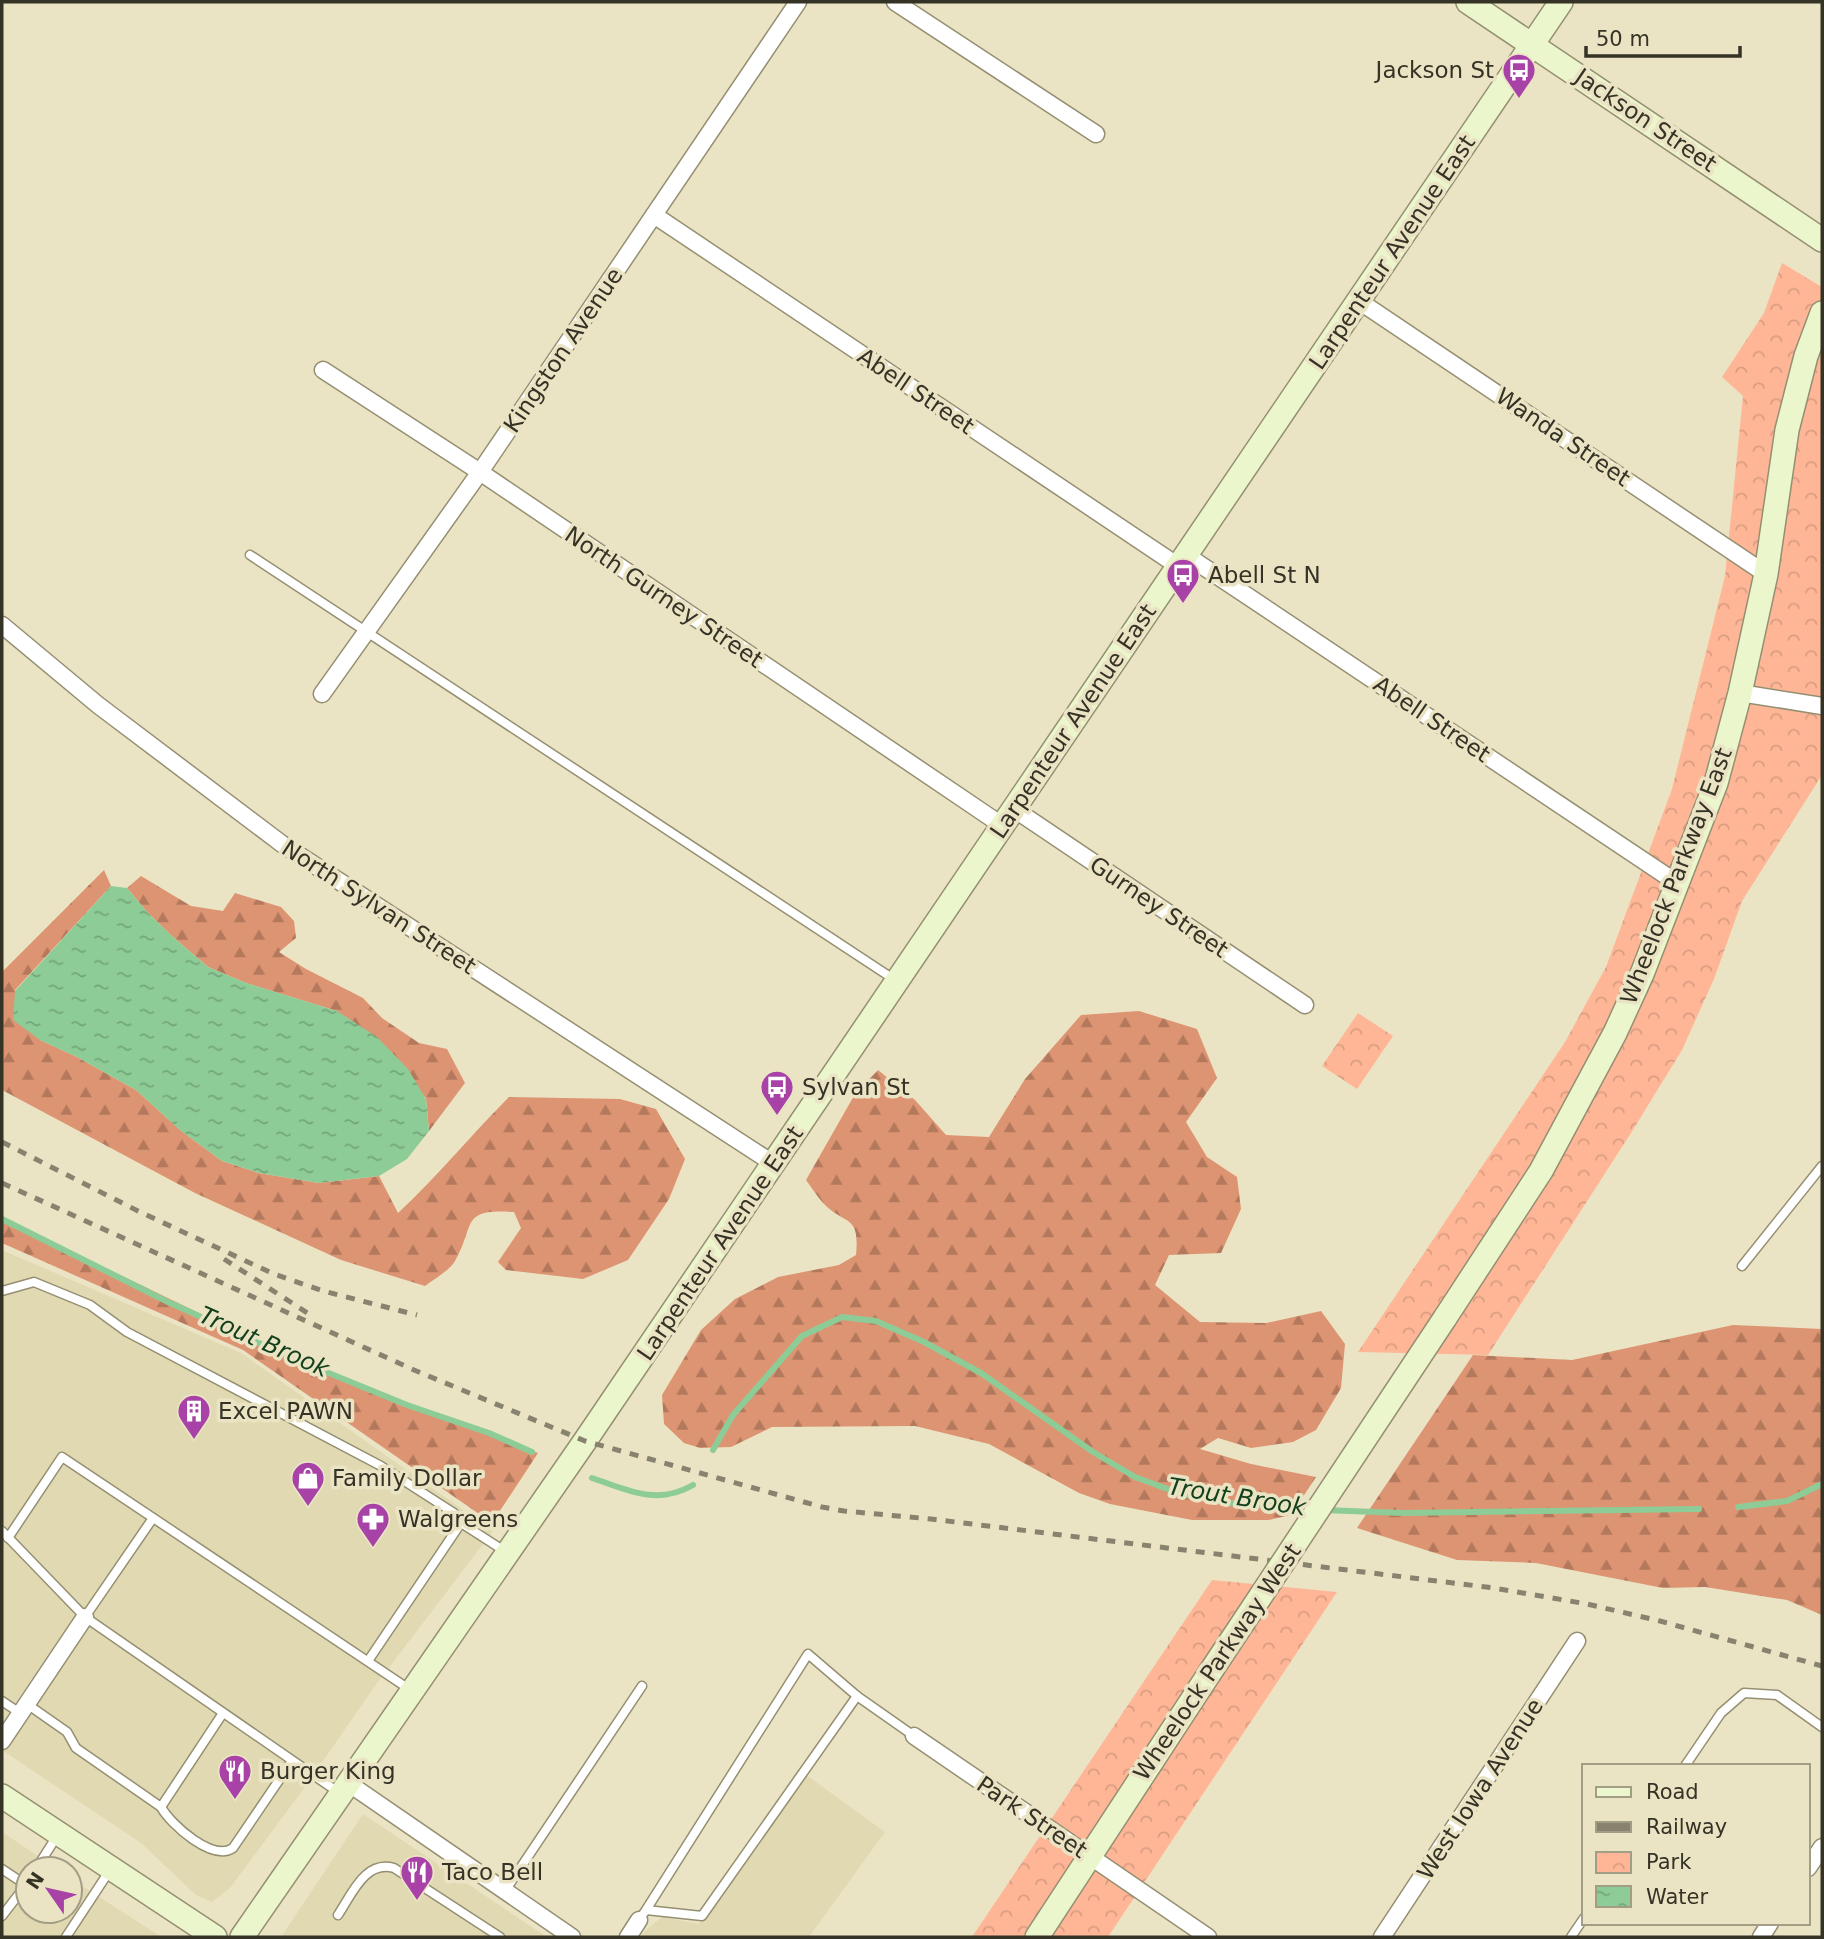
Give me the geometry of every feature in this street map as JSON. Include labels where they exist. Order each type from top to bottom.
[{"type":"main road","name":"Jackson Street","points":[[1468,2],[1822,240]]},
{"type":"main road","name":"Larpenteur Avenue East","points":[[242,1937],[774,1164],[1561,2]]},
{"type":"main road","name":"Wheelock Parkway East","points":[[1445,1318],[1541,1171],[1578,1106],[1642,974],[1716,783],[1740,693],[1766,574],[1787,430],[1806,356],[1822,313]]},
{"type":"main road","name":"Wheelock Parkway West","points":[[1037,1937],[1445,1318]]},
{"type":"main road","points":[[2,1796],[215,1937]]},
{"type":"street","name":"Kingston Avenue","points":[[322,694],[480,472],[798,2]]},
{"type":"street","points":[[895,2],[1096,134]]},
{"type":"street","name":"Abell Street","points":[[654,215],[1677,883]]},
{"type":"street","name":"Wanda Street","points":[[1359,301],[1766,574]]},
{"type":"street","name":"North Gurney Street","points":[[323,370],[1008,818]]},
{"type":"street","name":"North Sylvan Street","points":[[2,625],[98,705],[282,844],[774,1164]]},
{"type":"street","points":[[1740,693],[1822,706]]},
{"type":"street","name":"Gurney Street","points":[[1008,818],[1305,1005]]},
{"type":"street","points":[[2,1741],[85,1617]]},
{"type":"street","name":"West Iowa Avenue","points":[[1382,1937],[1577,1641]]},
{"type":"street","name":"Park Street","points":[[914,1736],[1208,1937]]},
{"type":"street","points":[[344,1788],[572,1937]]},
{"type":"street","points":[[1810,1865],[1822,1847]]},
{"type":"street","points":[[628,1937],[643,1915]]},
{"type":"lane","points":[[250,555],[898,982]]},
{"type":"lane","points":[[1742,1266],[1822,1166]]},
{"type":"lane","points":[[2,1291],[34,1282],[90,1305],[127,1332],[380,1466],[454,1513],[461,1523],[507,1553]]},
{"type":"lane","points":[[344,1788],[292,1761],[85,1617],[5,1535],[62,1457],[411,1690]]},
{"type":"lane","points":[[85,1617],[153,1518]]},
{"type":"lane","points":[[368,1661],[461,1523]]},
{"type":"lane","name":"Park Street","points":[[643,1915],[808,1654],[857,1696],[914,1736]]},
{"type":"lane","points":[[505,1891],[642,1686]]},
{"type":"lane","points":[[1686,1764],[1721,1713],[1744,1693],[1777,1695],[1822,1727]]},
{"type":"lane","points":[[643,1915],[702,1916],[857,1696]]},
{"type":"lane","points":[[2,1701],[67,1732],[76,1748],[161,1807],[173,1824],[211,1850],[227,1852],[233,1848],[292,1761]]},
{"type":"lane","points":[[161,1807],[223,1713]]},
{"type":"lane","points":[[45,1855],[59,1834]]},
{"type":"lane","points":[[338,1915],[362,1880],[375,1867],[384,1865],[394,1868],[500,1937]]},
{"type":"lane","points":[[66,1937],[111,1868]]},
{"type":"lane","points":[[2,1916],[14,1901]]},
{"type":"lane","points":[[1571,1937],[1582,1921]]},
{"type":"shaded area","points":[[2,1250],[241,1353],[493,1531],[375,1686],[230,1888],[212,1902],[196,1895],[141,1843],[2,1750]]},
{"type":"shaded area","points":[[798,1769],[885,1832],[809,1937],[641,1937],[662,1917],[699,1924]]},
{"type":"shaded area","points":[[363,1814],[547,1937],[283,1937]]},
{"type":"shaded area","points":[[2,1832],[36,1855],[14,1855],[14,1925],[84,1925],[84,1887],[161,1937],[2,1937]]},
{"type":"green space","points":[[1782,263],[1822,287],[1822,775],[1742,901],[1714,979],[1682,1050],[1488,1355],[1358,1352],[1565,1042],[1606,967],[1672,789],[1725,576],[1743,396],[1722,377],[1764,313]]},
{"type":"green space","points":[[104,870],[111,886],[15,990],[40,1040],[136,1090],[180,1130],[222,1161],[259,1173],[319,1183],[379,1176],[398,1213],[509,1097],[620,1099],[656,1109],[685,1159],[669,1199],[628,1260],[583,1279],[506,1270],[498,1262],[521,1228],[514,1212],[485,1213],[472,1222],[452,1265],[425,1286],[341,1260],[195,1193],[2,1090],[2,972]]},
{"type":"green space","points":[[141,876],[191,906],[223,911],[235,893],[281,907],[294,921],[296,938],[279,952],[363,998],[382,1018],[419,1043],[447,1049],[465,1083],[429,1131],[426,1098],[337,1011],[246,983],[208,967],[147,912],[127,888]]},
{"type":"green space","points":[[1139,1011],[1197,1029],[1217,1078],[1186,1122],[1207,1157],[1237,1177],[1241,1209],[1221,1253],[1169,1255],[1155,1285],[1200,1322],[1266,1323],[1321,1311],[1345,1344],[1341,1388],[1316,1430],[1293,1442],[1251,1448],[1218,1438],[1200,1449],[1251,1464],[1316,1477],[1291,1515],[1269,1520],[1192,1520],[1110,1504],[1079,1493],[989,1444],[915,1426],[772,1427],[731,1447],[700,1448],[684,1443],[664,1424],[662,1395],[701,1330],[735,1299],[778,1277],[839,1265],[856,1255],[856,1232],[853,1226],[823,1203],[806,1180],[855,1094],[878,1070],[915,1100],[946,1135],[989,1137],[1025,1079],[1081,1015]]},
{"type":"green space","points":[[1358,1013],[1393,1036],[1357,1089],[1322,1066]]},
{"type":"green space","points":[[2,1218],[292,1358],[407,1405],[538,1453],[492,1523],[243,1350],[2,1243]]},
{"type":"green space","points":[[1733,1325],[1822,1329],[1822,1615],[1787,1600],[1705,1587],[1663,1588],[1536,1563],[1457,1560],[1357,1528],[1473,1355],[1572,1360]]},
{"type":"green space","points":[[1212,1580],[1337,1592],[1108,1937],[972,1937]]},
{"type":"water","points":[[111,886],[127,888],[147,912],[208,967],[246,983],[337,1011],[377,1037],[408,1069],[426,1099],[429,1131],[407,1159],[379,1176],[319,1183],[259,1173],[222,1161],[180,1130],[136,1090],[40,1040],[13,1020],[15,991]]},
{"type":"waterway","name":"Trout Brook","points":[[2,1219],[168,1302],[292,1358],[532,1452]]},
{"type":"waterway","name":"Trout Brook","points":[[713,1450],[733,1415],[802,1336],[842,1317],[876,1321],[924,1342],[981,1373],[1093,1452],[1135,1477],[1181,1494],[1230,1503],[1313,1510]]},
{"type":"waterway","name":"Trout Brook","points":[[592,1478],[630,1491],[655,1495],[680,1491],[693,1485]]},
{"type":"waterway","name":"Trout Brook","points":[[1738,1507],[1787,1501],[1822,1484]]},
{"type":"waterway","name":"Trout Brook","points":[[1323,1510],[1403,1513],[1699,1509]]},
{"type":"railway","points":[[2,1142],[140,1212],[274,1274],[323,1291],[417,1315]]},
{"type":"railway","points":[[2,1183],[414,1370],[585,1441],[822,1507],[1494,1588],[1587,1604],[1660,1621],[1822,1666]]},
{"type":"railway","points":[[224,1259],[309,1314]]},
{"type":"place","name":"Jackson St","points":[[1519,100]]},
{"type":"place","name":"Abell St N","points":[[1183,605]]},
{"type":"place","name":"Sylvan St","points":[[777,1117]]},
{"type":"place","name":"Excel PAWN","points":[[194,1441]]},
{"type":"place","name":"Family Dollar","points":[[308,1508]]},
{"type":"place","name":"Walgreens","points":[[373,1549]]},
{"type":"place","name":"Burger King","points":[[235,1801]]},
{"type":"place","name":"Taco Bell","points":[[417,1902]]}]
